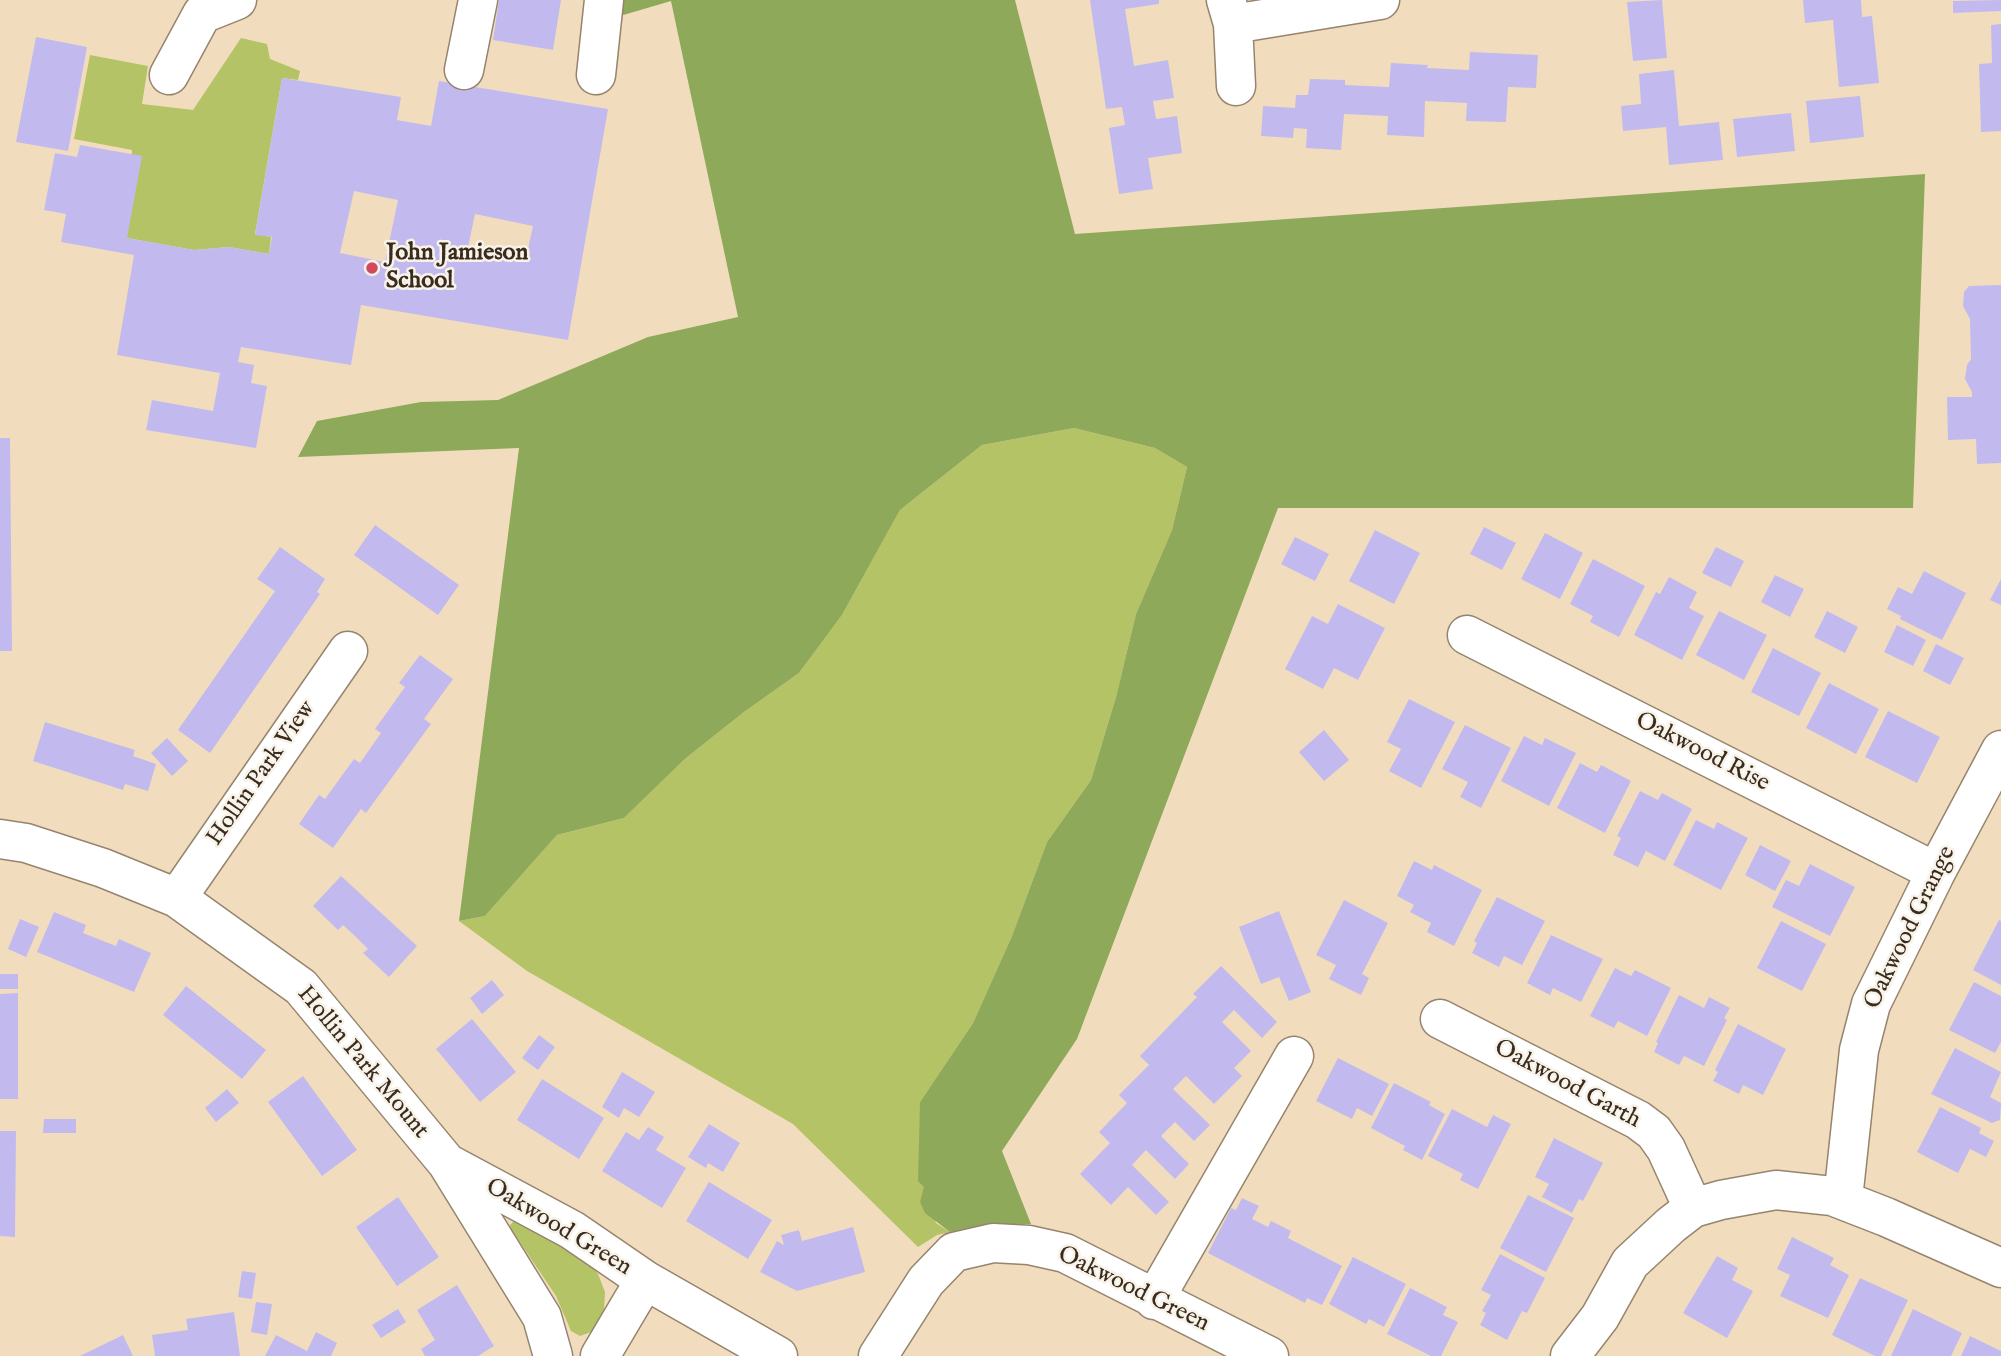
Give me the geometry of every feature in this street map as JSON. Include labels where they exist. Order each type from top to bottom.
[{"type":"street","points":[[169,75],[202,14],[237,0]]},
{"type":"street","points":[[464,70],[478,0]]},
{"type":"street","points":[[596,75],[604,0]]},
{"type":"street","points":[[1236,86],[1229,12],[1380,0]]},
{"type":"street","name":"Oakwood Rise","points":[[1467,635],[1936,872]]},
{"type":"street","name":"Hollin Park View","points":[[177,898],[348,651]]},
{"type":"street","name":"Oakwood Grange","points":[[1843,1199],[1859,1050],[1871,1004],[1936,872],[2001,750]]},
{"type":"street","name":"Hollin Park Mount","points":[[0,839],[26,842],[103,868],[177,898],[301,987],[447,1163],[542,1317],[553,1356]]},
{"type":"street","name":"Oakwood Garth","points":[[1440,1019],[1638,1120],[1654,1132],[1666,1149],[1693,1208]]},
{"type":"street","points":[[1154,1300],[1294,1056]]},
{"type":"street","name":"Oakwood Green","points":[[447,1163],[572,1230],[645,1280],[778,1356]]},
{"type":"street","points":[[1570,1356],[1600,1317],[1630,1263],[1693,1208],[1721,1200],[1776,1190],[1843,1199],[2001,1268]]},
{"type":"street","name":"Oakwood Green","points":[[878,1356],[926,1281],[954,1252],[993,1243],[1029,1245],[1065,1253],[1269,1356]]},
{"type":"street","points":[[600,1356],[645,1280]]},
{"type":"green space","points":[[618,0],[1015,0],[1075,234],[1925,174],[1913,508],[1278,508],[1077,1039],[1002,1151],[1031,1224],[1000,1224],[950,1232],[925,1213],[920,1202],[924,1187],[918,1181],[920,1102],[973,1023],[1012,936],[1047,842],[1091,780],[1116,697],[1136,614],[1172,530],[1187,467],[1155,448],[1074,428],[982,445],[900,510],[842,615],[799,673],[686,758],[624,818],[557,835],[485,916],[459,921],[519,448],[298,457],[317,421],[421,402],[498,400],[648,337],[738,317],[671,1],[620,16]]},
{"type":"green space","points":[[241,38],[267,44],[270,59],[300,71],[298,80],[282,78],[255,234],[271,237],[269,254],[229,247],[194,250],[127,238],[132,150],[74,139],[90,55],[148,66],[142,104],[193,110]]},
{"type":"green space","points":[[1074,428],[1155,448],[1187,467],[1172,530],[1136,614],[1116,697],[1091,780],[1047,842],[1012,936],[973,1023],[920,1102],[924,1187],[936,1223],[950,1232],[937,1235],[918,1247],[793,1124],[527,971],[459,921],[485,916],[557,835],[624,818],[686,758],[799,673],[842,615],[900,510],[982,445]]},
{"type":"green space","points":[[515,1220],[587,1260],[598,1274],[605,1292],[604,1310],[594,1331],[580,1336],[571,1331],[556,1296],[511,1229],[510,1225]]},
{"type":"building","points":[[499,0],[561,0],[553,50],[493,40]]},
{"type":"building","points":[[1090,0],[1159,0],[1159,4],[1125,9],[1134,66],[1168,60],[1174,98],[1153,101],[1156,119],[1177,116],[1182,153],[1148,158],[1153,189],[1119,194],[1109,128],[1125,125],[1122,107],[1106,109]]},
{"type":"building","points":[[1662,0],[1667,58],[1633,61],[1627,2]]},
{"type":"building","points":[[1803,0],[1861,0],[1862,17],[1872,16],[1879,83],[1839,87],[1833,20],[1805,23]]},
{"type":"building","points":[[2001,0],[2001,11],[1953,13],[1953,1]]},
{"type":"building","points":[[2001,24],[2001,131],[1981,132],[1979,64],[1992,63],[1991,25]]},
{"type":"building","points":[[36,37],[87,47],[68,151],[16,142]]},
{"type":"building","points":[[1470,52],[1538,55],[1536,88],[1508,87],[1506,122],[1466,121],[1467,103],[1425,101],[1424,137],[1387,135],[1388,116],[1344,114],[1341,150],[1306,148],[1307,129],[1294,128],[1293,138],[1261,136],[1263,106],[1295,108],[1296,95],[1308,95],[1310,79],[1345,80],[1345,85],[1389,87],[1391,63],[1469,70]]},
{"type":"building","points":[[1674,70],[1679,126],[1719,122],[1723,160],[1669,165],[1666,127],[1623,131],[1621,106],[1641,104],[1639,74]]},
{"type":"building","points":[[282,78],[401,97],[397,120],[431,126],[439,81],[608,109],[568,340],[361,305],[351,365],[241,347],[238,362],[254,365],[251,383],[267,386],[256,448],[146,430],[152,400],[213,411],[220,373],[117,355],[134,255],[61,242],[66,214],[44,210],[55,153],[77,157],[80,145],[142,156],[127,238],[194,250],[229,247],[269,254],[272,237],[255,235]],"holes":[[[354,191],[398,200],[385,262],[340,253]],[[475,214],[533,226],[526,258],[468,247]]]},
{"type":"building","points":[[1860,96],[1864,137],[1810,143],[1806,101]]},
{"type":"building","points":[[1791,113],[1795,151],[1737,157],[1733,119]]},
{"type":"building","points":[[2001,285],[2001,463],[1977,464],[1976,439],[1948,440],[1947,397],[1972,397],[1965,379],[1967,365],[1971,359],[1970,319],[1963,306],[1964,292],[1969,286]]},
{"type":"building","points":[[0,438],[10,438],[12,651],[0,651]]},
{"type":"building","points":[[375,525],[459,585],[438,615],[354,555]]},
{"type":"building","points":[[1484,527],[1516,543],[1502,570],[1470,554]]},
{"type":"building","points":[[1375,530],[1420,553],[1394,604],[1349,581]]},
{"type":"building","points":[[1545,533],[1583,553],[1560,599],[1521,579]]},
{"type":"building","points":[[1295,537],[1329,554],[1315,581],[1281,564]]},
{"type":"building","points":[[280,547],[325,579],[317,592],[320,594],[210,753],[178,730],[275,591],[257,579]]},
{"type":"building","points":[[1716,547],[1744,561],[1731,587],[1702,573]]},
{"type":"building","points":[[1593,559],[1645,586],[1619,637],[1590,622],[1593,616],[1570,604]]},
{"type":"building","points":[[1924,571],[1966,593],[1942,640],[1900,619],[1901,616],[1887,609],[1898,587],[1912,594]]},
{"type":"building","points":[[1775,575],[1804,589],[1790,617],[1761,602]]},
{"type":"building","points":[[1669,577],[1697,592],[1689,608],[1704,616],[1682,660],[1634,635],[1656,592],[1660,594]]},
{"type":"building","points":[[2001,579],[2001,605],[1990,600]]},
{"type":"building","points":[[1338,604],[1385,628],[1358,680],[1334,668],[1323,689],[1285,669],[1312,616],[1328,624]]},
{"type":"building","points":[[1719,611],[1767,635],[1744,680],[1696,655]]},
{"type":"building","points":[[1827,611],[1858,627],[1845,653],[1814,637]]},
{"type":"building","points":[[1897,625],[1926,640],[1913,666],[1884,652]]},
{"type":"building","points":[[1936,644],[1964,658],[1950,685],[1923,671]]},
{"type":"building","points":[[1773,648],[1821,673],[1799,716],[1751,692]]},
{"type":"building","points":[[420,655],[453,679],[424,719],[431,724],[366,813],[361,809],[333,848],[299,824],[319,795],[325,799],[354,759],[360,763],[381,733],[375,729],[405,687],[399,683]]},
{"type":"building","points":[[1829,683],[1879,709],[1856,754],[1806,728]]},
{"type":"building","points":[[1409,699],[1455,722],[1421,788],[1389,771],[1401,749],[1387,742]]},
{"type":"building","points":[[1888,711],[1940,737],[1917,783],[1865,757]]},
{"type":"building","points":[[45,722],[135,750],[133,756],[156,764],[148,791],[125,784],[123,790],[33,761]]},
{"type":"building","points":[[1465,725],[1511,748],[1481,808],[1460,797],[1468,782],[1442,769]]},
{"type":"building","points":[[1324,730],[1349,760],[1324,781],[1299,752]]},
{"type":"building","points":[[1524,736],[1542,745],[1545,738],[1576,753],[1549,806],[1501,781]]},
{"type":"building","points":[[167,738],[188,761],[172,776],[151,753]]},
{"type":"building","points":[[1580,763],[1597,772],[1601,765],[1631,781],[1605,833],[1557,808]]},
{"type":"building","points":[[1640,791],[1658,800],[1662,793],[1692,809],[1665,861],[1646,851],[1638,867],[1613,855],[1621,838],[1617,836]]},
{"type":"building","points":[[1696,820],[1714,829],[1717,822],[1748,838],[1721,890],[1673,865]]},
{"type":"building","points":[[1760,845],[1791,861],[1775,891],[1745,875]]},
{"type":"building","points":[[1414,861],[1432,870],[1434,865],[1482,890],[1454,946],[1427,932],[1431,923],[1410,912],[1414,905],[1397,896]]},
{"type":"building","points":[[1810,864],[1855,887],[1830,936],[1772,907],[1786,880],[1799,886]]},
{"type":"building","points":[[341,876],[417,946],[389,977],[363,953],[368,949],[356,937],[343,925],[338,930],[313,906]]},
{"type":"building","points":[[1497,897],[1545,921],[1522,965],[1504,956],[1499,967],[1472,953],[1477,943],[1474,941]]},
{"type":"building","points":[[1344,900],[1388,923],[1362,974],[1369,978],[1361,995],[1329,979],[1336,965],[1316,955]]},
{"type":"building","points":[[1279,911],[1311,992],[1289,1001],[1279,977],[1261,984],[1239,927]]},
{"type":"building","points":[[54,912],[86,925],[83,933],[116,946],[119,939],[151,953],[134,992],[37,952]]},
{"type":"building","points":[[20,919],[39,927],[26,957],[8,949]]},
{"type":"building","points":[[1999,920],[2001,921],[2001,985],[1973,970]]},
{"type":"building","points":[[1781,921],[1826,944],[1802,991],[1757,968]]},
{"type":"building","points":[[1551,935],[1603,959],[1581,1002],[1553,988],[1550,995],[1527,983]]},
{"type":"building","points":[[1221,966],[1277,1022],[1262,1038],[1234,1010],[1222,1022],[1251,1051],[1234,1068],[1242,1076],[1214,1104],[1186,1076],[1173,1089],[1210,1125],[1194,1141],[1175,1122],[1161,1136],[1189,1164],[1175,1179],[1146,1150],[1132,1165],[1169,1202],[1156,1215],[1128,1187],[1111,1205],[1080,1174],[1110,1143],[1099,1132],[1127,1103],[1119,1095],[1149,1065],[1140,1056],[1197,997],[1193,994]]},
{"type":"building","points":[[1615,968],[1631,976],[1635,970],[1671,988],[1647,1036],[1618,1021],[1614,1028],[1590,1016]]},
{"type":"building","points":[[0,974],[18,974],[18,989],[0,989]]},
{"type":"building","points":[[492,980],[504,995],[482,1014],[470,998]]},
{"type":"building","points":[[1974,982],[2001,996],[2001,1042],[1995,1053],[1949,1030]]},
{"type":"building","points":[[186,986],[266,1050],[242,1079],[163,1015]]},
{"type":"building","points":[[18,993],[18,1099],[0,1099],[0,994]]},
{"type":"building","points":[[1679,995],[1704,1008],[1709,997],[1730,1008],[1724,1018],[1727,1020],[1704,1066],[1684,1056],[1679,1065],[1654,1052],[1658,1043],[1656,1042]]},
{"type":"building","points":[[472,1019],[516,1072],[480,1102],[436,1049]]},
{"type":"building","points":[[1738,1024],[1786,1049],[1763,1095],[1743,1085],[1739,1094],[1713,1081],[1718,1072],[1715,1070]]},
{"type":"building","points":[[539,1035],[555,1047],[538,1070],[522,1058]]},
{"type":"building","points":[[1955,1048],[2001,1072],[1990,1097],[2001,1103],[2000,1120],[1992,1123],[1931,1094]]},
{"type":"building","points":[[1338,1058],[1389,1084],[1372,1116],[1357,1108],[1352,1119],[1316,1101]]},
{"type":"building","points":[[622,1072],[655,1092],[639,1117],[624,1108],[619,1118],[602,1107]]},
{"type":"building","points":[[303,1076],[357,1150],[322,1176],[268,1102]]},
{"type":"building","points":[[542,1079],[604,1118],[579,1159],[517,1120]]},
{"type":"building","points":[[1394,1083],[1431,1102],[1429,1105],[1445,1114],[1422,1160],[1403,1150],[1405,1146],[1371,1128]]},
{"type":"building","points":[[227,1089],[239,1103],[216,1122],[205,1108]]},
{"type":"building","points":[[1940,1107],[1981,1128],[1979,1133],[1994,1141],[1986,1157],[1970,1149],[1958,1173],[1917,1152]]},
{"type":"building","points":[[1452,1109],[1487,1127],[1493,1115],[1511,1124],[1478,1189],[1460,1180],[1463,1174],[1428,1156]]},
{"type":"building","points":[[44,1119],[76,1119],[76,1133],[43,1133]]},
{"type":"building","points":[[709,1124],[740,1143],[723,1172],[708,1163],[706,1168],[688,1157]]},
{"type":"building","points":[[648,1127],[664,1137],[656,1150],[686,1168],[662,1208],[602,1171],[626,1132],[639,1140]]},
{"type":"building","points":[[0,1131],[16,1131],[15,1237],[0,1236]]},
{"type":"building","points":[[1554,1138],[1603,1163],[1583,1201],[1579,1199],[1572,1213],[1542,1197],[1549,1184],[1535,1177]]},
{"type":"building","points":[[709,1182],[772,1220],[748,1259],[686,1221]]},
{"type":"building","points":[[1528,1195],[1574,1218],[1546,1272],[1500,1248]]},
{"type":"building","points":[[398,1197],[439,1257],[397,1286],[356,1227]]},
{"type":"building","points":[[1242,1198],[1259,1206],[1252,1219],[1268,1227],[1271,1221],[1291,1231],[1288,1238],[1342,1266],[1322,1305],[1307,1298],[1305,1303],[1208,1253],[1231,1208],[1236,1210]]},
{"type":"building","points":[[853,1227],[865,1272],[797,1291],[760,1272],[777,1241],[784,1245],[781,1235],[799,1230],[802,1241]]},
{"type":"building","points":[[1792,1237],[1834,1258],[1830,1265],[1849,1275],[1828,1318],[1780,1296],[1790,1275],[1777,1269]]},
{"type":"building","points":[[1500,1254],[1545,1278],[1527,1313],[1522,1311],[1507,1340],[1480,1325],[1486,1313],[1482,1311],[1491,1295],[1481,1290]]},
{"type":"building","points":[[1717,1256],[1738,1268],[1732,1280],[1753,1291],[1727,1338],[1683,1313]]},
{"type":"building","points":[[1353,1257],[1406,1284],[1384,1327],[1369,1319],[1366,1324],[1329,1304]]},
{"type":"building","points":[[242,1271],[256,1273],[252,1299],[238,1297]]},
{"type":"building","points":[[1860,1278],[1908,1300],[1881,1356],[1875,1356],[1832,1335]]},
{"type":"building","points":[[457,1285],[494,1346],[478,1356],[425,1356],[421,1349],[435,1340],[417,1310]]},
{"type":"building","points":[[1410,1288],[1447,1307],[1443,1315],[1458,1322],[1441,1356],[1431,1356],[1387,1334]]},
{"type":"building","points":[[256,1302],[272,1304],[267,1335],[251,1332]]},
{"type":"building","points":[[398,1309],[406,1322],[381,1338],[372,1325]]},
{"type":"building","points":[[1913,1309],[1962,1333],[1951,1356],[1891,1356]]},
{"type":"building","points":[[234,1312],[240,1356],[155,1356],[152,1335],[188,1330],[186,1319]]},
{"type":"building","points":[[316,1332],[337,1343],[331,1356],[265,1356],[276,1335],[307,1351]]},
{"type":"building","points":[[123,1335],[133,1356],[80,1356]]},
{"type":"building","points":[[1970,1336],[2001,1351],[2001,1356],[1961,1356]]},
{"type":"place","name":"John Jamieson School","points":[[372,268]]}]
